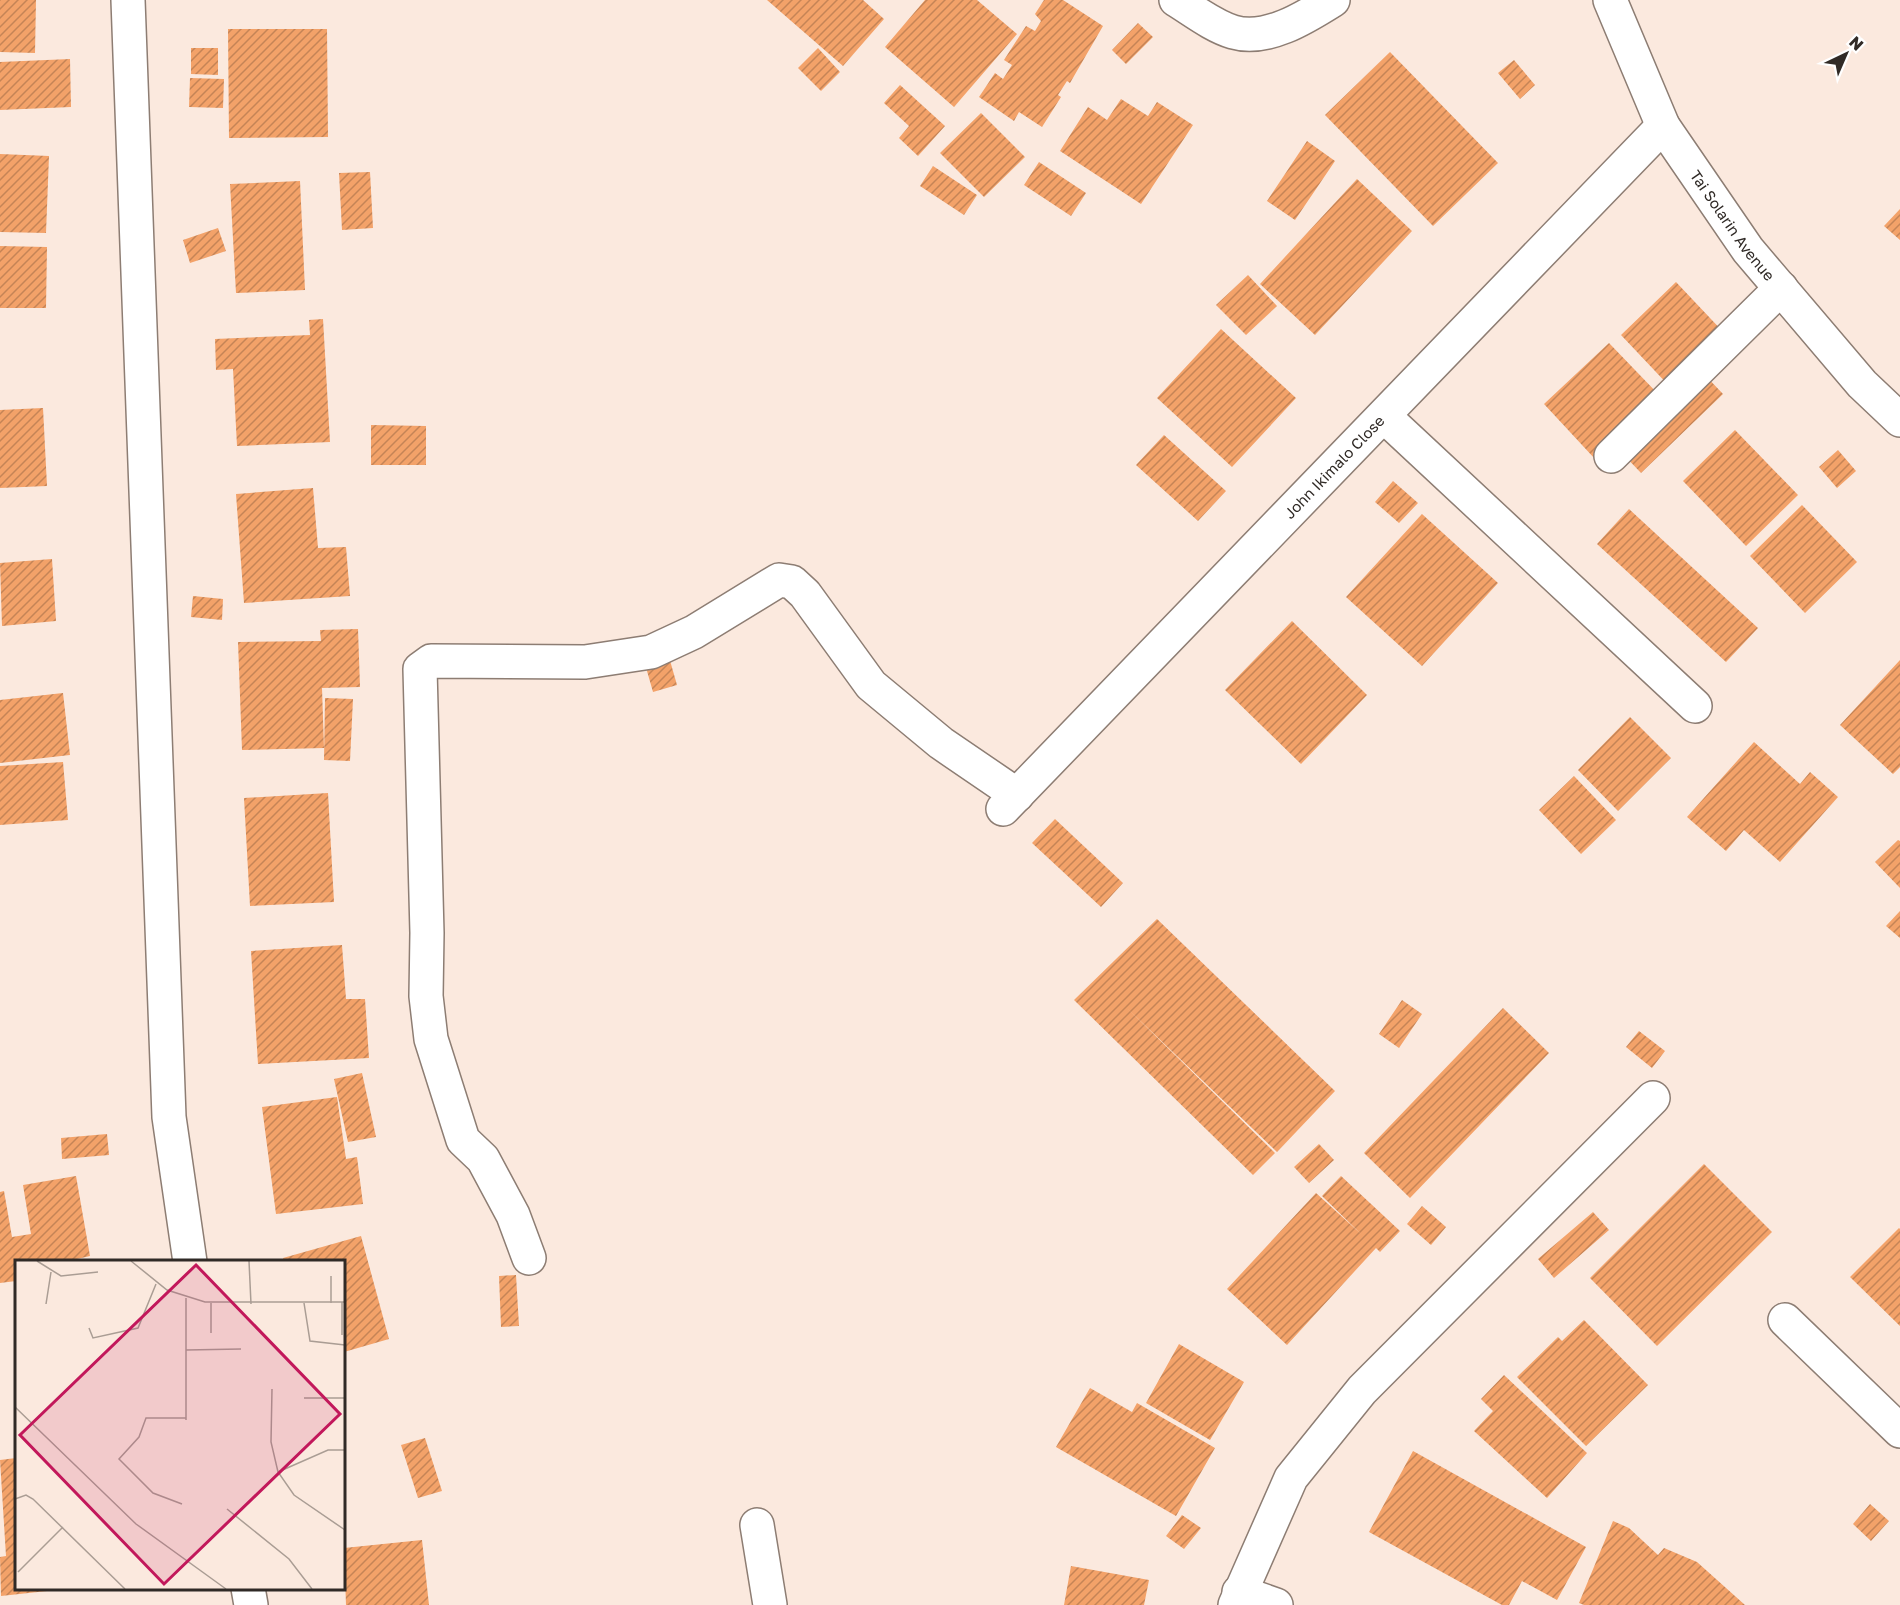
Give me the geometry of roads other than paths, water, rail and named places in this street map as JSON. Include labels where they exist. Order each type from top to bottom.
[{"type":"street","points":[[128,0],[169,1117],[190,1260]]},
{"type":"street","points":[[1176,0],[1234,33],[1255,35],[1291,22],[1333,0]]},
{"type":"street","name":"Tai Solarin Avenue","points":[[1610,0],[1663,126],[1748,250],[1862,384],[1900,420]]},
{"type":"street","name":"John Ikimalo Close","points":[[529,1258],[513,1215],[483,1159],[463,1140],[431,1039],[426,996],[427,933],[420,669],[424,664],[442,661],[585,662],[651,652],[694,632],[779,580],[792,582],[817,610],[872,685],[1010,802],[1385,417],[1663,126]]},
{"type":"street","points":[[1611,456],[1780,288]]},
{"type":"street","points":[[1385,417],[1695,706]]},
{"type":"street","points":[[1276,1605],[1237,1598],[1291,1478],[1362,1390],[1653,1098]]},
{"type":"street","points":[[1785,1320],[1900,1431]]},
{"type":"street","points":[[757,1525],[770,1605]]},
{"type":"street","points":[[248,1590],[251,1605]]}]
